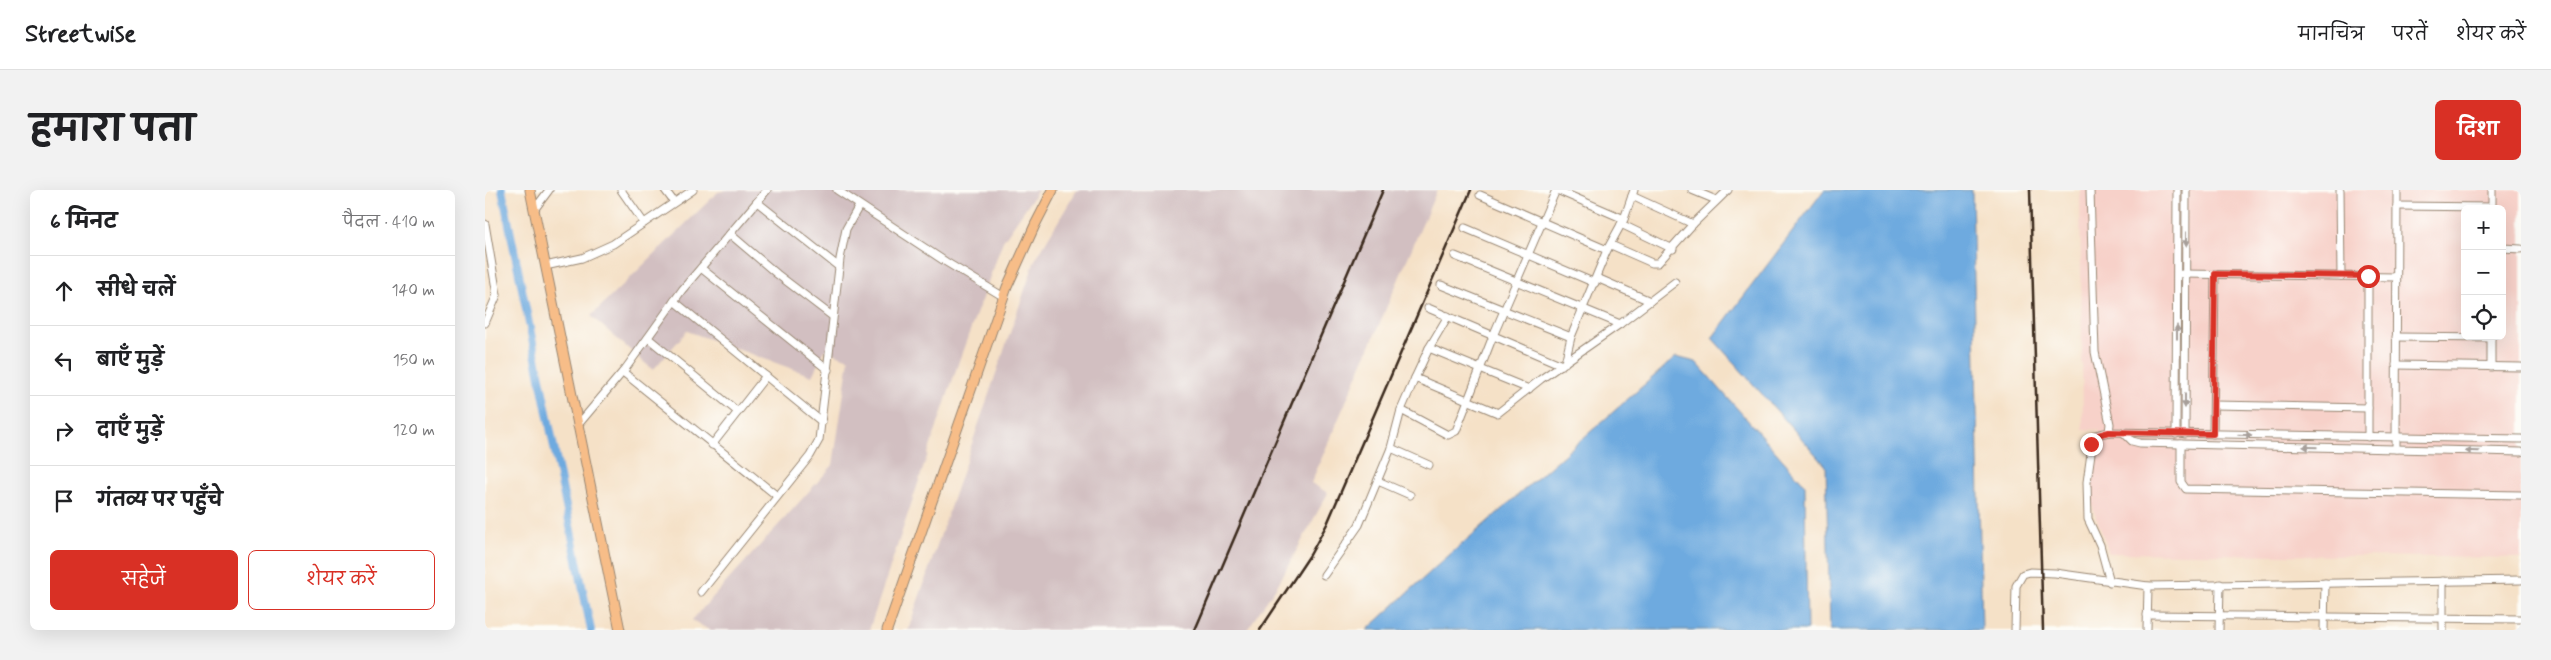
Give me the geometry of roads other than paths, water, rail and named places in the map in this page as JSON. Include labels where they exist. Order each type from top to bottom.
[{"type":"main road","points":[[530,190],[620,630]]},
{"type":"main road","points":[[887,630],[1004,297],[1035,225],[1053,190]]},
{"type":"street","points":[[534,210],[549,190]]},
{"type":"street","points":[[621,190],[644,223]]},
{"type":"street","points":[[665,190],[674,202]]},
{"type":"street","points":[[545,266],[592,254],[613,244],[693,190]]},
{"type":"street","points":[[577,426],[623,372],[701,268],[767,190]]},
{"type":"street","points":[[837,190],[859,206],[1004,297]]},
{"type":"street","points":[[1401,410],[1451,436],[1456,432],[1479,369],[1556,190],[1623,221],[1673,249]]},
{"type":"street","points":[[1692,190],[1716,200]]},
{"type":"street","points":[[1480,195],[1543,222],[1655,263],[1660,262],[1693,224],[1728,190]]},
{"type":"street","points":[[2090,190],[2095,352],[2109,416],[2109,432]]},
{"type":"street","points":[[2176,434],[2177,190]]},
{"type":"street","points":[[2185,434],[2186,190]]},
{"type":"street","points":[[2341,190],[2341,276]]},
{"type":"street","points":[[2396,449],[2397,190]]},
{"type":"street","points":[[2492,190],[2492,205]]},
{"type":"street","points":[[1563,364],[1571,337],[1609,247],[1623,221],[1633,193],[1693,224]]},
{"type":"street","points":[[757,202],[839,267]]},
{"type":"street","points":[[701,592],[817,444],[822,422],[832,316],[839,267],[846,229],[859,206]]},
{"type":"street","points":[[2397,206],[2461,207]]},
{"type":"street","points":[[485,226],[493,264],[497,300],[485,323]]},
{"type":"street","points":[[1465,228],[1650,301]]},
{"type":"street","points":[[730,234],[777,274],[832,316]]},
{"type":"street","points":[[2506,248],[2521,249]]},
{"type":"street","points":[[1455,256],[1620,324]]},
{"type":"street","points":[[485,267],[493,264]]},
{"type":"street","points":[[701,268],[827,370]]},
{"type":"street","points":[[2177,274],[2396,276]]},
{"type":"street","points":[[2213,434],[2215,274]]},
{"type":"street","points":[[2368,276],[2368,437]]},
{"type":"street","points":[[1415,378],[1498,414],[1529,389],[1675,282]]},
{"type":"street","points":[[1441,285],[1571,337]]},
{"type":"street","points":[[674,302],[822,422]]},
{"type":"street","points":[[1428,308],[1563,364]]},
{"type":"street","points":[[1324,576],[1355,532],[1391,448],[1401,410],[1429,348],[1448,316]]},
{"type":"street","points":[[2396,336],[2461,337]]},
{"type":"street","points":[[648,338],[738,412]]},
{"type":"street","points":[[2491,340],[2491,367]]},
{"type":"street","points":[[1429,348],[1529,389]]},
{"type":"street","points":[[2396,365],[2521,367]]},
{"type":"street","points":[[623,372],[711,445],[777,496]]},
{"type":"street","points":[[711,445],[766,376]]},
{"type":"street","points":[[2214,405],[2368,408]]},
{"type":"street","points":[[2110,582],[2100,545],[2089,519],[2087,503],[2093,438],[2096,435],[2109,432],[2123,432],[2521,439]]},
{"type":"street","points":[[2123,432],[2132,441],[2140,443],[2521,452]]},
{"type":"street","points":[[2181,444],[2181,482],[2186,489],[2521,495]]},
{"type":"street","points":[[1391,448],[1429,465]]},
{"type":"street","points":[[1378,481],[1410,495]]},
{"type":"street","points":[[2015,630],[2016,586],[2023,574],[2030,572],[2055,573],[2148,586],[2521,580]]},
{"type":"street","points":[[2443,581],[2443,630]]},
{"type":"street","points":[[2324,630],[2325,583]]},
{"type":"street","points":[[2219,630],[2220,584]]},
{"type":"street","points":[[2147,630],[2148,586]]},
{"type":"street","points":[[2147,615],[2521,619]]},
{"type":"water","points":[[1824,190],[1972,190],[1982,630],[1830,630],[1826,466],[1712,338]]},
{"type":"water","points":[[1676,357],[1696,362],[1805,485],[1807,630],[1367,630],[1439,564]]},
{"type":"waterway","points":[[502,190],[591,630]]},
{"type":"railway","points":[[1195,630],[1383,190]]},
{"type":"railway","points":[[1260,630],[1310,555],[1327,524],[1471,190]]},
{"type":"railway","points":[[2030,190],[2043,630]]}]
